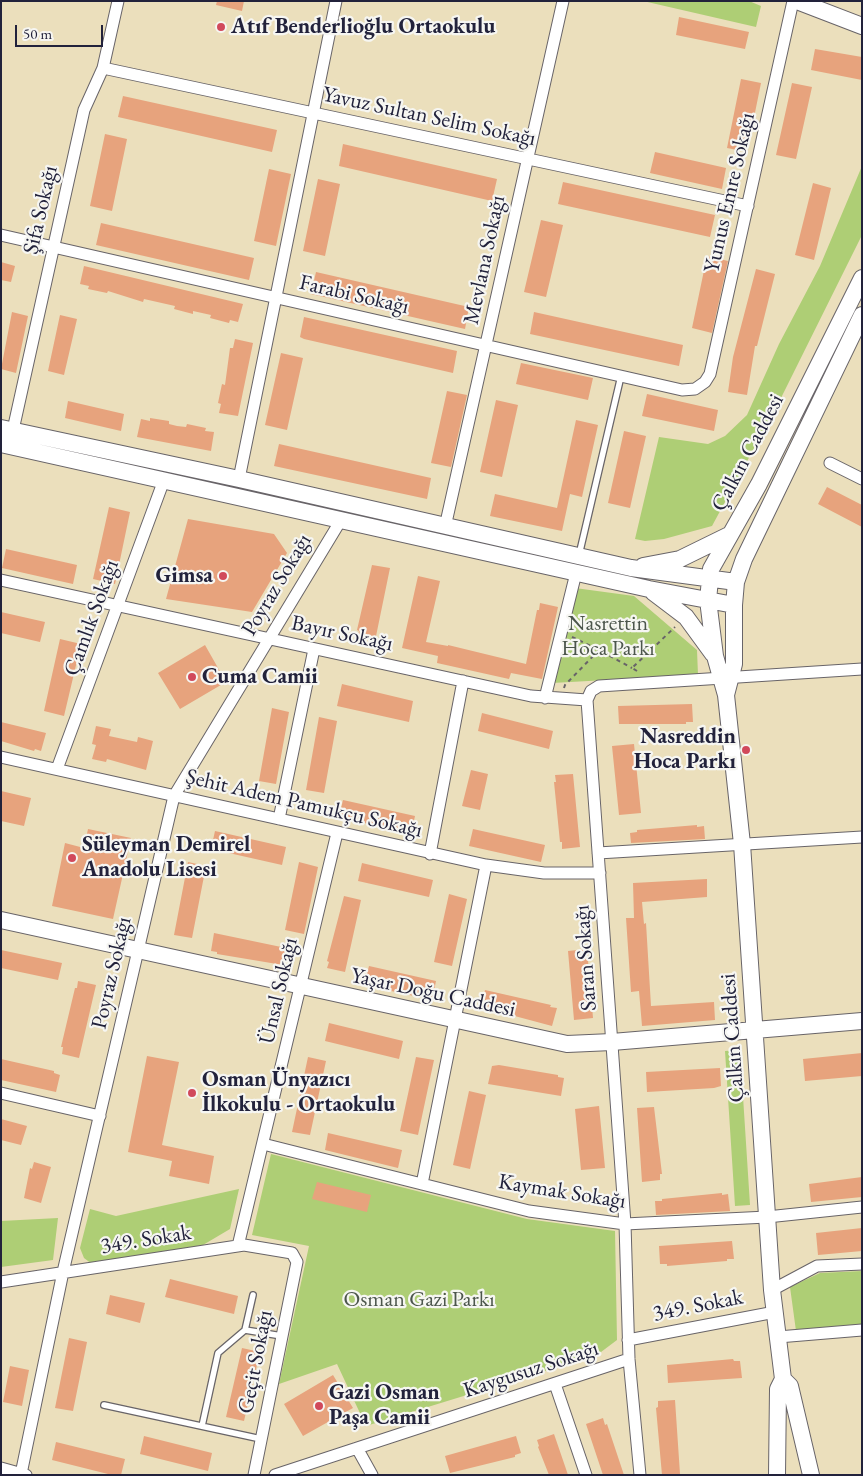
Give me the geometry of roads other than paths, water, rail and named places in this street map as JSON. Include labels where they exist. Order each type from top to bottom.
[{"type":"main road","points":[[795,1],[862,26]]},
{"type":"main road","name":"Çalkın Caddesi","points":[[715,656],[708,600],[711,569],[759,484],[862,278]]},
{"type":"main road","name":"Çalkın Caddesi","points":[[725,678],[734,664],[736,582],[751,544],[862,315]]},
{"type":"main road","points":[[7,429],[240,478],[446,527],[577,565],[649,589],[734,604]]},
{"type":"main road","points":[[1,444],[340,520],[577,565],[631,568],[736,582]]},
{"type":"main road","points":[[631,568],[680,559],[729,535]]},
{"type":"main road","name":"Çalkın Caddesi","points":[[649,589],[686,617],[715,656],[725,678],[742,844],[772,1290],[783,1379],[778,1389],[777,1475]]},
{"type":"main road","name":"Yaşar Doğu Caddesi","points":[[1,920],[454,1021],[567,1044],[612,1042],[862,1021]]},
{"type":"main road","name":"Çalkın Caddesi","points":[[783,1379],[790,1386],[811,1475]]},
{"type":"street","name":"Şifa Sokağı","points":[[7,429],[54,247],[84,110],[103,68],[118,1]]},
{"type":"street","points":[[240,478],[336,1]]},
{"type":"street","name":"Mevlana Sokağı","points":[[446,527],[563,1]]},
{"type":"street","name":"Yunus Emre Sokağı","points":[[697,388],[705,382],[710,374],[795,1]]},
{"type":"street","name":"Yavuz Sultan Selim Sokağı","points":[[103,68],[748,206]]},
{"type":"street","name":"Farabi Sokağı","points":[[1,235],[682,390],[697,388]]},
{"type":"street","points":[[830,464],[862,479]]},
{"type":"street","name":"Çamlık Sokağı","points":[[57,769],[164,480]]},
{"type":"street","name":"Poyraz Sokağı","points":[[23,1474],[63,1272],[174,796],[340,520]]},
{"type":"street","points":[[545,698],[577,565]]},
{"type":"street","name":"Bayır Sokağı","points":[[1,580],[545,698],[561,699],[589,696],[599,686],[862,670]]},
{"type":"street","points":[[279,819],[314,648]]},
{"type":"street","points":[[430,854],[463,681]]},
{"type":"street","name":"Saran Sokağı","points":[[589,696],[598,853],[625,1224],[629,1359],[640,1475]]},
{"type":"street","name":"Şehit Adem Pamukçu Sokağı","points":[[1,757],[486,865],[544,873],[600,873]]},
{"type":"street","name":"Ünsal Sokağı","points":[[238,1246],[338,833]]},
{"type":"street","points":[[598,853],[862,837]]},
{"type":"street","points":[[422,1184],[486,865]]},
{"type":"street","points":[[1,1093],[100,1116]]},
{"type":"street","name":"Kaymak Sokağı","points":[[263,1144],[529,1211],[625,1224],[767,1217],[862,1206]]},
{"type":"street","name":"349. Sokak","points":[[1,1282],[238,1246],[292,1253],[295,1257]]},
{"type":"street","name":"Geçit Sokağı","points":[[254,1475],[296,1262],[295,1257]]},
{"type":"street","points":[[772,1290],[817,1266],[862,1264]]},
{"type":"street","name":"349. Sokak","points":[[628,1340],[775,1312]]},
{"type":"street","points":[[778,1337],[862,1330]]},
{"type":"street","name":"Kaygusuz Sokağı","points":[[275,1475],[629,1359]]},
{"type":"street","points":[[555,1384],[586,1475]]},
{"type":"street","points":[[358,1448],[372,1475]]},
{"type":"street","points":[[1,1468],[23,1474]]},
{"type":"lane","points":[[577,565],[621,376]]},
{"type":"lane","points":[[202,1426],[218,1353],[245,1330],[253,1295]]},
{"type":"lane","points":[[245,1330],[282,1336]]},
{"type":"lane","points":[[104,1405],[261,1439]]},
{"type":"place","name":"Atıf Benderlioğlu Ortaokulu","points":[[221,27]]},
{"type":"place","name":"Gimsa","points":[[223,576]]},
{"type":"place","name":"Cuma Camii","points":[[192,677]]},
{"type":"place","name":"Nasreddin Hoca Parkı","points":[[746,750]]},
{"type":"place","name":"Süleyman Demirel Anadolu Lisesi","points":[[72,858]]},
{"type":"place","name":"Osman Ünyazıcı İlkokulu - Ortaokulu","points":[[192,1093]]},
{"type":"place","name":"Gazi Osman Paşa Camii","points":[[319,1406]]},
{"type":"park label","name":"Nasrettin Hoca Parkı","points":[[608,636]]},
{"type":"park label","name":"Osman Gazi Parkı","points":[[419,1300]]}]
